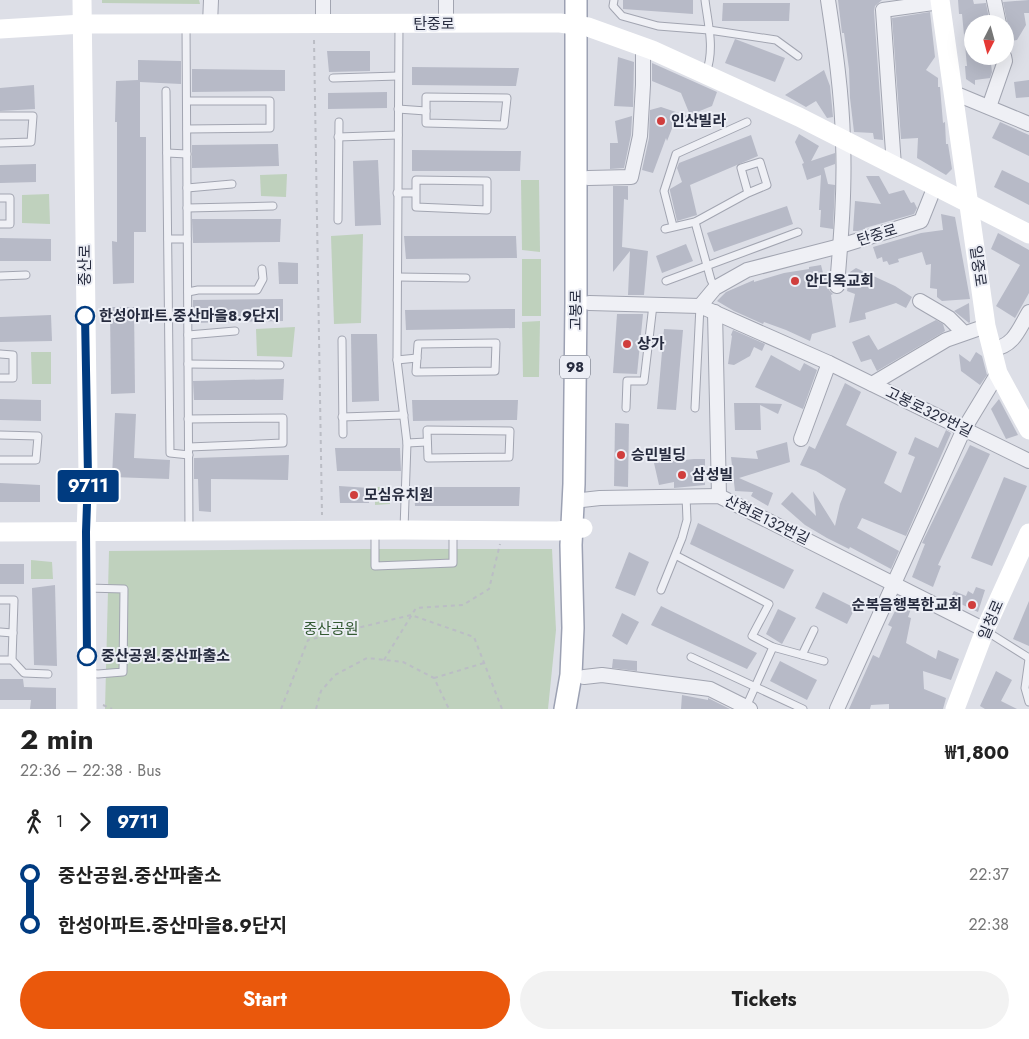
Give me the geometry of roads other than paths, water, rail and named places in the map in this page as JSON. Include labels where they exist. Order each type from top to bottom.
[{"type":"main road","name":"중산로","points":[[82,0],[88,476],[86,532],[87,673],[92,706]]},
{"type":"main road","name":"고봉로","points":[[565,709],[571,675],[574,628],[578,500],[589,303],[588,178],[583,26],[576,0]]},
{"type":"main road","name":"고봉로","points":[[578,500],[576,303],[583,26],[590,0]]},
{"type":"main road","name":"일중로","points":[[940,1],[986,326],[998,373],[1029,430]]},
{"type":"main road","name":"탄중로","points":[[0,29],[83,24],[210,24],[318,32],[399,24],[560,23],[583,26],[643,46],[799,117],[1029,234]]},
{"type":"main road","name":"고봉로","points":[[577,528],[584,677],[578,709]]},
{"type":"main road","points":[[0,532],[558,531],[577,528]]},
{"type":"main road","name":"일청로","points":[[955,709],[985,630],[1029,532]]},
{"type":"street","points":[[210,24],[211,0]]},
{"type":"street","points":[[318,32],[324,0]]},
{"type":"street","points":[[446,0],[446,24]]},
{"type":"street","name":"탄중로","points":[[828,0],[835,50],[843,140],[843,215],[840,246],[921,221],[934,186]]},
{"type":"street","points":[[994,0],[996,15]]},
{"type":"street","points":[[894,166],[883,10],[940,1]]},
{"type":"street","points":[[588,178],[631,177],[640,136],[643,46]]},
{"type":"street","points":[[989,107],[1004,65]]},
{"type":"street","points":[[954,93],[1029,124]]},
{"type":"street","points":[[700,306],[716,288],[747,270],[840,246],[837,286]]},
{"type":"street","points":[[920,301],[949,318],[964,333]]},
{"type":"street","name":"고봉로329번길","points":[[589,303],[700,306],[829,363],[1029,461]]},
{"type":"street","points":[[715,312],[719,496]]},
{"type":"street","points":[[992,349],[1001,348],[1011,342],[1029,312]]},
{"type":"street","points":[[872,384],[946,340],[986,326]]},
{"type":"street","points":[[801,439],[829,363]]},
{"type":"street","points":[[837,709],[964,429],[998,373]]},
{"type":"street","name":"산현로132번길","points":[[578,500],[719,496],[985,630]]},
{"type":"street","points":[[584,677],[602,675],[710,688],[748,708]]},
{"type":"lane","points":[[614,0],[613,6],[622,16],[658,26],[709,30],[776,40],[798,56]]},
{"type":"lane","points":[[705,0],[711,48],[709,64],[705,75]]},
{"type":"lane","points":[[186,24],[189,531]]},
{"type":"lane","points":[[399,24],[397,360],[407,442],[404,530]]},
{"type":"lane","points":[[333,78],[398,76]]},
{"type":"lane","points":[[166,91],[170,453],[284,443],[283,418],[188,418]]},
{"type":"lane","points":[[426,97],[507,98],[504,125],[426,123],[426,111],[426,97]]},
{"type":"lane","points":[[187,101],[270,101],[270,128],[187,129]]},
{"type":"lane","points":[[398,109],[426,111]]},
{"type":"lane","points":[[0,116],[33,116],[31,142],[0,142]]},
{"type":"lane","points":[[338,220],[339,122]]},
{"type":"lane","points":[[673,226],[664,191],[676,154],[747,122]]},
{"type":"lane","points":[[338,137],[398,135]]},
{"type":"lane","points":[[167,153],[187,154]]},
{"type":"lane","points":[[665,229],[695,222],[748,193],[768,185],[760,162],[741,168],[748,193]]},
{"type":"lane","points":[[416,180],[487,180],[487,210],[416,208],[415,193],[416,180]]},
{"type":"lane","points":[[187,188],[232,184]]},
{"type":"lane","points":[[397,193],[415,193]]},
{"type":"lane","points":[[0,198],[10,198],[10,224],[0,224]]},
{"type":"lane","points":[[187,208],[273,206]]},
{"type":"lane","points":[[695,222],[711,280],[716,288]]},
{"type":"lane","points":[[666,280],[798,232]]},
{"type":"lane","points":[[168,239],[187,239]]},
{"type":"lane","points":[[188,292],[198,290],[257,290],[263,279],[262,269]]},
{"type":"lane","points":[[0,276],[26,275]]},
{"type":"lane","points":[[398,277],[466,278]]},
{"type":"lane","points":[[626,408],[627,381],[644,381],[653,305]]},
{"type":"lane","points":[[695,408],[700,306]]},
{"type":"lane","points":[[188,335],[235,331]]},
{"type":"lane","points":[[342,340],[343,434]]},
{"type":"lane","points":[[496,343],[495,371],[416,372],[417,358],[418,344],[496,343]]},
{"type":"lane","points":[[0,354],[13,355],[13,378],[0,378]]},
{"type":"lane","points":[[397,360],[417,358]]},
{"type":"lane","points":[[188,364],[280,365]]},
{"type":"lane","points":[[342,417],[404,415]]},
{"type":"lane","points":[[427,430],[510,431],[509,457],[428,458],[427,442],[427,430]]},
{"type":"lane","points":[[0,435],[38,436],[36,460],[0,460]]},
{"type":"lane","points":[[407,442],[427,442]]},
{"type":"lane","points":[[662,590],[676,556],[687,520],[686,496]]},
{"type":"lane","points":[[375,530],[375,566],[454,563],[453,530]]},
{"type":"lane","points":[[676,556],[769,604],[752,636],[773,647],[824,661]]},
{"type":"lane","points":[[87,588],[124,589],[123,672],[87,673]]},
{"type":"lane","points":[[0,600],[14,600],[12,660],[24,673],[48,674]]},
{"type":"lane","points":[[802,655],[814,630]]},
{"type":"lane","points":[[985,630],[1029,659],[1026,688],[1029,702]]},
{"type":"lane","points":[[0,632],[13,633]]},
{"type":"lane","points":[[748,708],[755,686],[773,647]]},
{"type":"lane","points":[[692,657],[803,709]]},
{"type":"lane","points":[[0,660],[12,660]]},
{"type":"place","name":"인산빌라","points":[[661,121]]},
{"type":"place","name":"안디옥교회","points":[[795,281]]},
{"type":"place","name":"한성아파트.중산마을8.9단지","points":[[85,316]]},
{"type":"place","name":"상가","points":[[627,344]]},
{"type":"place","name":"승민빌딩","points":[[621,455]]},
{"type":"place","name":"삼성빌","points":[[682,475]]},
{"type":"place","name":"모심유치원","points":[[354,495]]},
{"type":"place","name":"순복음행복한교회","points":[[972,605]]},
{"type":"place","name":"중산공원.중산파출소","points":[[87,656]]},
{"type":"park label","name":"중산공원","points":[[331,629]]}]
